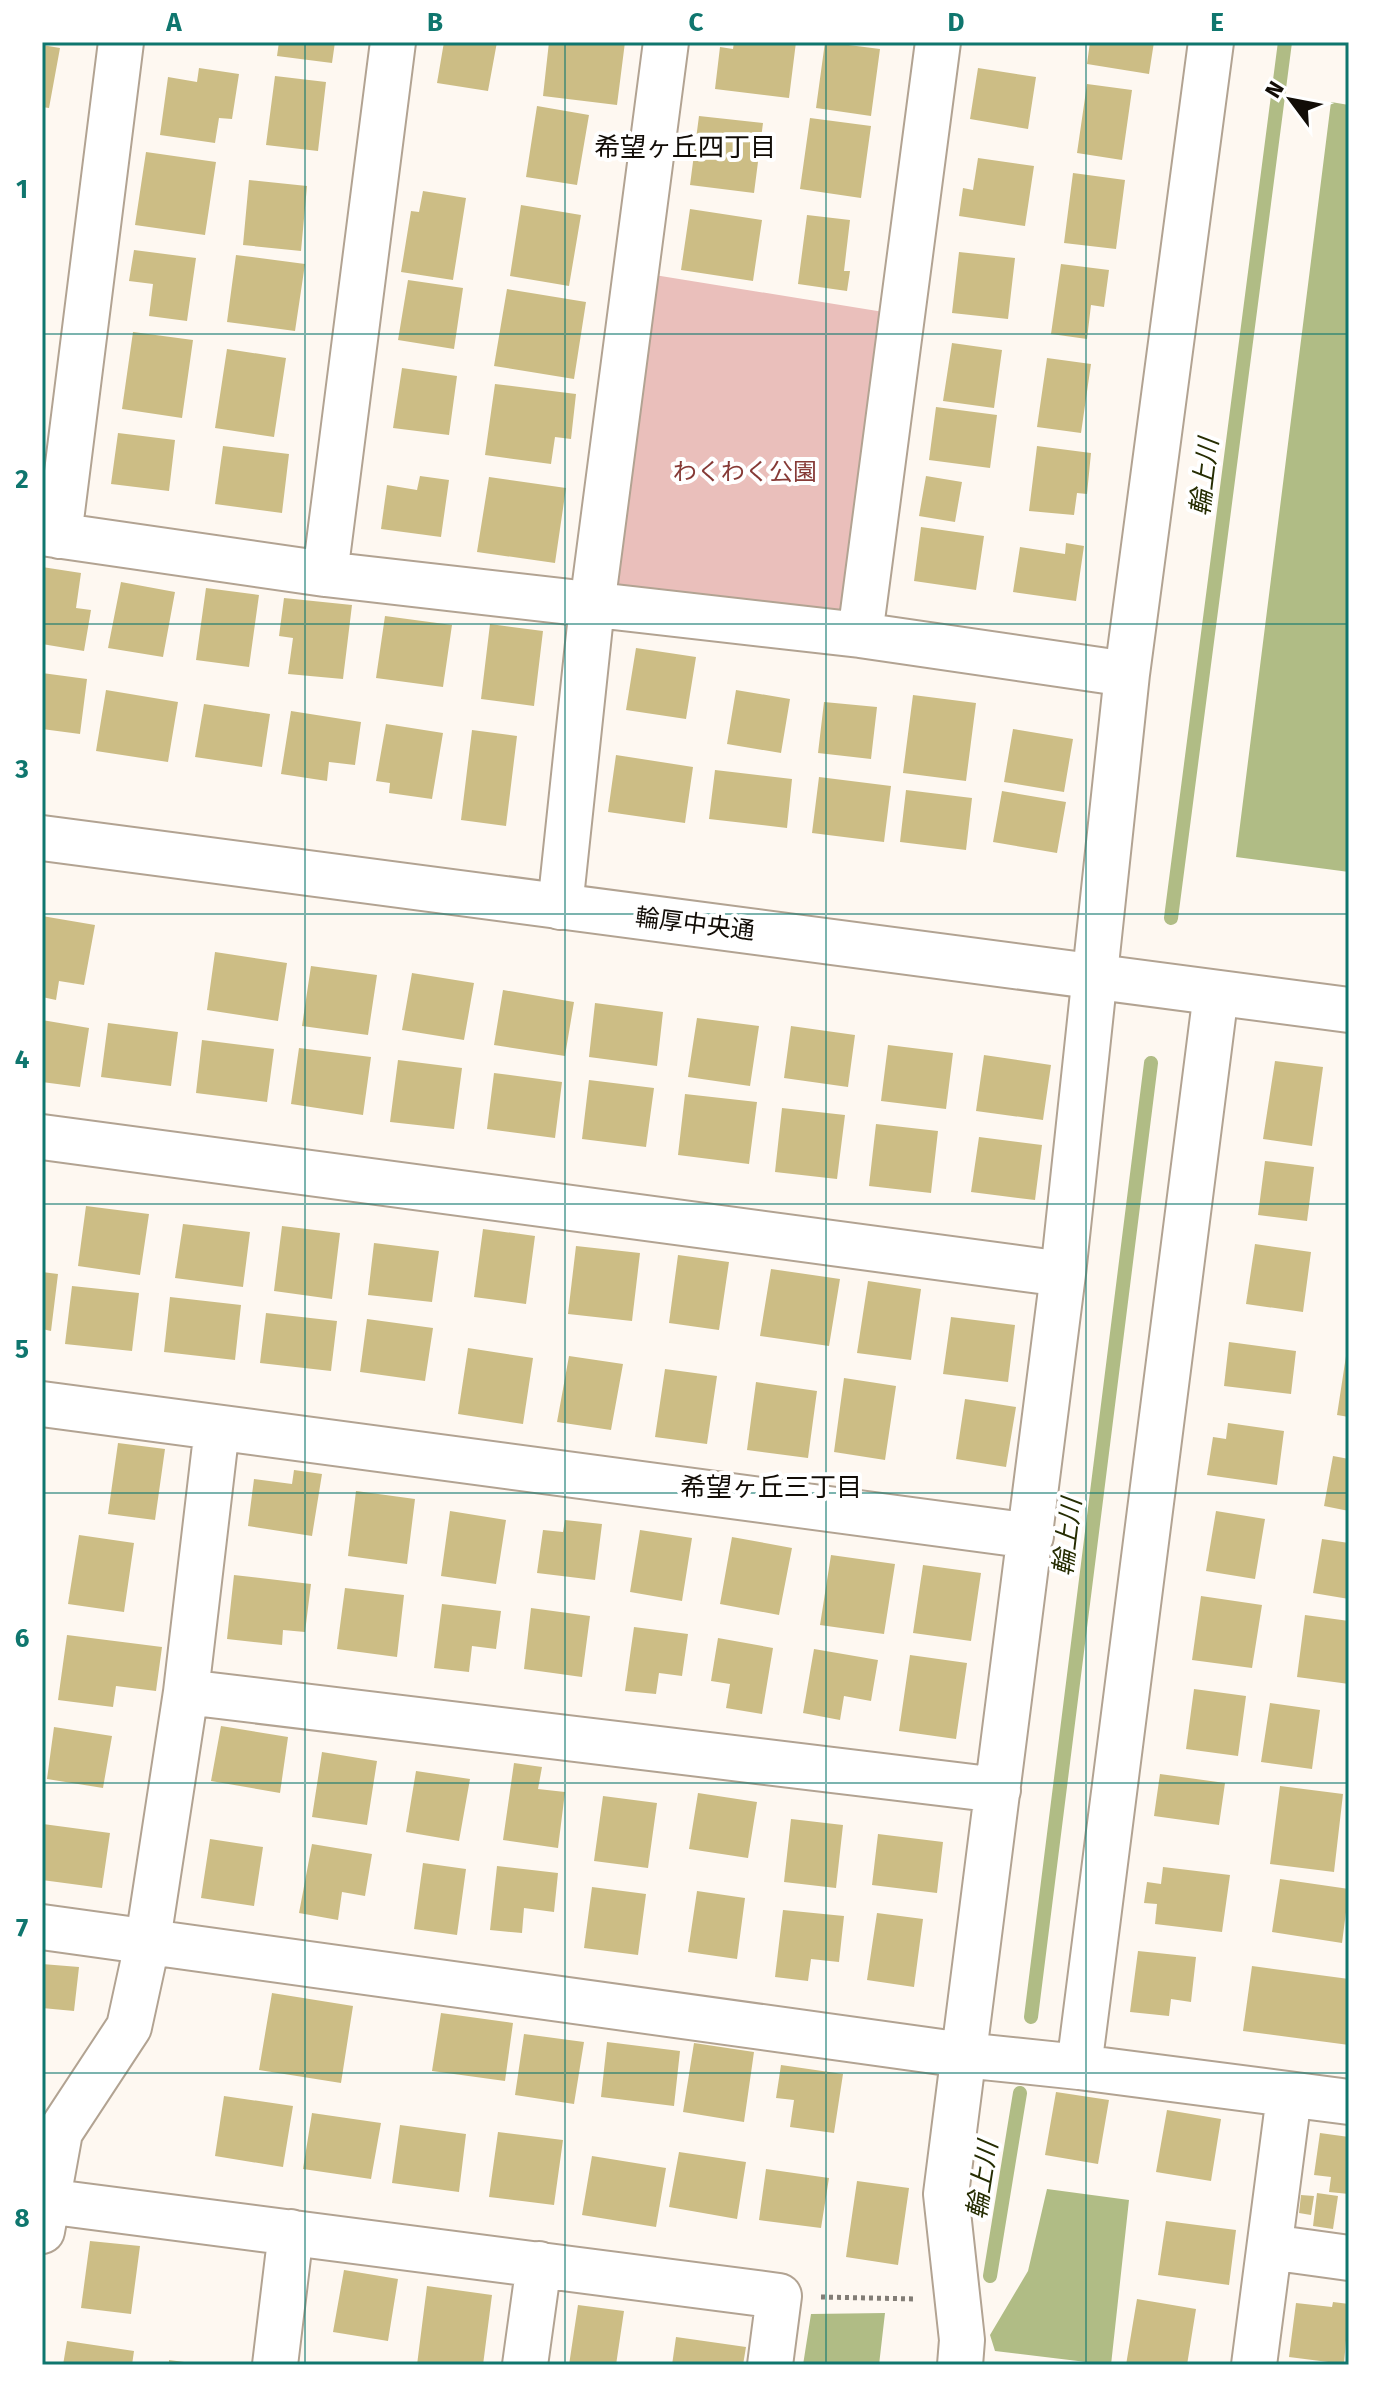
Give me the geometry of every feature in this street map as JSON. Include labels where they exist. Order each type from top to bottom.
[{"type":"street","points":[[121,42],[51,534],[325,574],[860,635],[1127,674]]},
{"type":"street","points":[[325,574],[393,42]]},
{"type":"street","points":[[560,907],[592,606],[666,42]]},
{"type":"street","points":[[860,635],[938,42]]},
{"type":"street","points":[[960,2365],[962,2340],[946,2194],[1063,1274],[1127,674],[1211,42]]},
{"type":"street","name":"輪厚中央通","points":[[42,838],[1349,1010]]},
{"type":"street","points":[[1079,2067],[1216,993]]},
{"type":"street","points":[[42,1137],[1063,1274]]},
{"type":"street","points":[[42,1404],[1031,1536]]},
{"type":"street","points":[[217,1428],[186,1692],[148,1940],[129,2027],[60,2132],[44,2216],[291,2232],[779,2296],[770,2365]]},
{"type":"street","points":[[186,1692],[998,1790]]},
{"type":"street","points":[[42,1927],[963,2055],[1349,2102]]},
{"type":"street","points":[[1254,2365],[1289,2096]]},
{"type":"street","points":[[275,2365],[291,2232]]},
{"type":"street","points":[[1270,2247],[1349,2258]]},
{"type":"street","points":[[525,2365],[539,2264]]},
{"type":"path","points":[[779,2296],[905,2299]]},
{"type":"green space","name":"わくわく公園","points":[[636,272],[902,315],[860,635],[592,606]]},
{"type":"shaded area","points":[[1331,102],[1349,105],[1349,872],[1236,857]]},
{"type":"shaded area","points":[[1047,2189],[1129,2200],[1111,2365],[995,2351],[990,2335],[1028,2271]]},
{"type":"shaded area","points":[[885,2313],[879,2365],[803,2365],[811,2314]]},
{"type":"building","points":[[279,42],[335,42],[332,63],[277,56]]},
{"type":"building","points":[[444,42],[497,42],[488,91],[437,83]]},
{"type":"building","points":[[549,42],[625,42],[617,105],[543,96]]},
{"type":"building","points":[[734,42],[796,42],[789,98],[715,89],[720,47],[733,49]]},
{"type":"building","points":[[825,42],[880,49],[871,116],[816,108]]},
{"type":"building","points":[[1090,42],[1154,42],[1149,74],[1087,64]]},
{"type":"building","points":[[42,45],[60,48],[49,108],[42,107]]},
{"type":"building","points":[[199,68],[239,74],[232,119],[219,118],[215,143],[160,135],[168,77],[197,82]]},
{"type":"building","points":[[978,68],[1036,77],[1028,129],[970,119]]},
{"type":"building","points":[[275,76],[326,82],[318,151],[266,145]]},
{"type":"building","points":[[1087,84],[1132,90],[1122,160],[1077,153]]},
{"type":"building","points":[[537,106],[589,115],[577,185],[526,177]]},
{"type":"building","points":[[699,116],[763,123],[754,193],[690,185]]},
{"type":"building","points":[[810,118],[871,126],[861,198],[800,189]]},
{"type":"building","points":[[146,152],[216,162],[205,235],[135,225]]},
{"type":"building","points":[[978,158],[1034,166],[1025,226],[959,216],[963,188],[973,190]]},
{"type":"building","points":[[1073,173],[1125,180],[1116,249],[1064,243]]},
{"type":"building","points":[[249,180],[307,186],[301,251],[243,245]]},
{"type":"building","points":[[423,191],[466,198],[453,280],[401,272],[411,211],[419,212]]},
{"type":"building","points":[[521,205],[581,215],[569,286],[510,276]]},
{"type":"building","points":[[690,209],[762,220],[753,281],[681,270]]},
{"type":"building","points":[[807,215],[850,220],[844,271],[850,271],[847,291],[798,284]]},
{"type":"building","points":[[134,250],[196,258],[187,321],[149,316],[153,284],[129,281]]},
{"type":"building","points":[[959,252],[1015,258],[1008,319],[952,313]]},
{"type":"building","points":[[236,255],[305,264],[295,331],[227,322]]},
{"type":"building","points":[[1061,264],[1109,270],[1104,307],[1091,305],[1087,339],[1051,334]]},
{"type":"building","points":[[408,280],[463,288],[454,349],[398,340]]},
{"type":"building","points":[[507,289],[586,302],[574,379],[494,366]]},
{"type":"building","points":[[133,332],[193,340],[182,418],[122,409]]},
{"type":"building","points":[[952,343],[1002,350],[994,408],[943,401]]},
{"type":"building","points":[[227,349],[286,358],[274,437],[215,428]]},
{"type":"building","points":[[1047,358],[1091,364],[1081,433],[1037,427]]},
{"type":"building","points":[[402,368],[457,376],[449,435],[393,428]]},
{"type":"building","points":[[495,384],[576,394],[571,439],[555,437],[551,464],[485,455]]},
{"type":"building","points":[[936,407],[997,415],[990,468],[929,460]]},
{"type":"building","points":[[118,433],[175,440],[169,491],[111,484]]},
{"type":"building","points":[[223,446],[289,454],[282,513],[215,504]]},
{"type":"building","points":[[1037,446],[1091,453],[1087,494],[1077,493],[1074,515],[1029,511]]},
{"type":"building","points":[[420,476],[449,480],[441,537],[381,529],[387,485],[417,490]]},
{"type":"building","points":[[926,476],[962,482],[955,522],[919,516]]},
{"type":"building","points":[[489,477],[566,488],[555,563],[477,552]]},
{"type":"building","points":[[921,527],[984,536],[976,590],[914,581]]},
{"type":"building","points":[[1066,543],[1084,546],[1076,601],[1013,592],[1020,547],[1065,554]]},
{"type":"building","points":[[42,567],[81,573],[76,608],[91,610],[84,651],[42,644]]},
{"type":"building","points":[[121,582],[175,592],[163,657],[108,648]]},
{"type":"building","points":[[206,588],[259,595],[249,667],[196,660]]},
{"type":"building","points":[[284,598],[352,605],[343,679],[288,674],[293,638],[279,636]]},
{"type":"building","points":[[385,616],[452,625],[443,687],[376,678]]},
{"type":"building","points":[[490,624],[543,631],[534,706],[481,699]]},
{"type":"building","points":[[636,648],[696,657],[686,719],[626,710]]},
{"type":"building","points":[[42,673],[87,679],[80,734],[42,729]]},
{"type":"building","points":[[106,690],[178,702],[168,762],[96,751]]},
{"type":"building","points":[[736,690],[790,699],[781,753],[727,744]]},
{"type":"building","points":[[913,695],[976,703],[966,781],[903,773]]},
{"type":"building","points":[[824,702],[877,707],[871,759],[818,753]]},
{"type":"building","points":[[204,704],[270,714],[262,767],[195,757]]},
{"type":"building","points":[[291,711],[361,722],[355,765],[329,762],[327,781],[281,774]]},
{"type":"building","points":[[386,724],[443,733],[432,799],[389,793],[390,783],[376,781]]},
{"type":"building","points":[[1013,729],[1073,739],[1064,792],[1004,782]]},
{"type":"building","points":[[472,730],[517,736],[506,826],[461,820]]},
{"type":"building","points":[[616,755],[693,767],[685,823],[608,812]]},
{"type":"building","points":[[715,770],[792,779],[787,828],[709,819]]},
{"type":"building","points":[[819,777],[891,786],[884,842],[812,833]]},
{"type":"building","points":[[906,790],[972,798],[966,850],[900,842]]},
{"type":"building","points":[[1002,791],[1066,802],[1057,853],[993,842]]},
{"type":"building","points":[[42,916],[95,925],[84,985],[59,981],[56,1000],[42,997]]},
{"type":"building","points":[[215,952],[287,963],[278,1021],[207,1010]]},
{"type":"building","points":[[311,966],[377,975],[368,1035],[302,1026]]},
{"type":"building","points":[[412,973],[474,983],[464,1040],[402,1030]]},
{"type":"building","points":[[503,990],[574,1002],[565,1056],[494,1045]]},
{"type":"building","points":[[595,1003],[663,1012],[657,1066],[589,1057]]},
{"type":"building","points":[[697,1018],[759,1026],[750,1086],[688,1077]]},
{"type":"building","points":[[42,1020],[89,1028],[80,1087],[42,1082]]},
{"type":"building","points":[[108,1023],[178,1032],[171,1086],[101,1077]]},
{"type":"building","points":[[791,1026],[855,1035],[848,1087],[784,1078]]},
{"type":"building","points":[[202,1040],[274,1049],[267,1102],[196,1093]]},
{"type":"building","points":[[888,1045],[953,1053],[946,1109],[881,1101]]},
{"type":"building","points":[[299,1048],[371,1057],[363,1115],[291,1104]]},
{"type":"building","points":[[984,1055],[1051,1065],[1043,1120],[976,1111]]},
{"type":"building","points":[[398,1060],[462,1068],[454,1129],[390,1122]]},
{"type":"building","points":[[1275,1061],[1323,1067],[1312,1146],[1263,1139]]},
{"type":"building","points":[[494,1073],[562,1082],[555,1138],[487,1129]]},
{"type":"building","points":[[589,1080],[654,1088],[646,1147],[582,1139]]},
{"type":"building","points":[[685,1094],[757,1102],[749,1164],[678,1155]]},
{"type":"building","points":[[782,1108],[845,1115],[837,1179],[775,1172]]},
{"type":"building","points":[[876,1124],[938,1131],[931,1193],[869,1186]]},
{"type":"building","points":[[979,1137],[1042,1145],[1035,1200],[971,1192]]},
{"type":"building","points":[[1265,1161],[1314,1167],[1307,1221],[1258,1215]]},
{"type":"building","points":[[86,1206],[149,1214],[140,1275],[78,1266]]},
{"type":"building","points":[[183,1224],[250,1232],[243,1287],[175,1278]]},
{"type":"building","points":[[282,1226],[340,1233],[332,1299],[274,1291]]},
{"type":"building","points":[[483,1229],[535,1236],[526,1304],[474,1297]]},
{"type":"building","points":[[374,1243],[439,1251],[432,1302],[368,1295]]},
{"type":"building","points":[[1255,1244],[1311,1252],[1303,1312],[1246,1304]]},
{"type":"building","points":[[576,1246],[640,1253],[632,1321],[568,1314]]},
{"type":"building","points":[[678,1255],[729,1262],[719,1330],[669,1323]]},
{"type":"building","points":[[771,1269],[840,1279],[829,1346],[760,1336]]},
{"type":"building","points":[[42,1272],[58,1274],[51,1331],[42,1329]]},
{"type":"building","points":[[868,1281],[921,1289],[911,1360],[857,1353]]},
{"type":"building","points":[[72,1286],[139,1293],[132,1351],[65,1344]]},
{"type":"building","points":[[170,1297],[241,1305],[235,1360],[164,1352]]},
{"type":"building","points":[[266,1313],[337,1321],[331,1371],[260,1363]]},
{"type":"building","points":[[951,1317],[1015,1325],[1008,1382],[943,1374]]},
{"type":"building","points":[[367,1319],[433,1328],[425,1381],[360,1372]]},
{"type":"building","points":[[1229,1342],[1296,1351],[1291,1394],[1224,1386]]},
{"type":"building","points":[[468,1348],[533,1358],[523,1424],[458,1414]]},
{"type":"building","points":[[569,1356],[623,1364],[611,1430],[557,1422]]},
{"type":"building","points":[[1346,1356],[1349,1357],[1349,1417],[1337,1415]]},
{"type":"building","points":[[665,1369],[717,1376],[707,1444],[655,1437]]},
{"type":"building","points":[[844,1378],[896,1386],[885,1460],[834,1452]]},
{"type":"building","points":[[756,1382],[817,1391],[808,1458],[747,1450]]},
{"type":"building","points":[[965,1399],[1016,1407],[1006,1467],[956,1459]]},
{"type":"building","points":[[1228,1423],[1284,1431],[1277,1485],[1207,1475],[1213,1437],[1226,1439]]},
{"type":"building","points":[[118,1443],[165,1449],[155,1520],[108,1514]]},
{"type":"building","points":[[1333,1456],[1349,1459],[1349,1511],[1324,1506]]},
{"type":"building","points":[[294,1470],[322,1474],[312,1536],[248,1526],[254,1479],[292,1484]]},
{"type":"building","points":[[356,1491],[415,1499],[407,1564],[348,1556]]},
{"type":"building","points":[[450,1511],[506,1520],[496,1584],[441,1576]]},
{"type":"building","points":[[1216,1511],[1265,1519],[1255,1579],[1206,1571]]},
{"type":"building","points":[[565,1520],[602,1524],[595,1580],[537,1573],[543,1530],[563,1532]]},
{"type":"building","points":[[640,1530],[692,1538],[682,1601],[630,1592]]},
{"type":"building","points":[[79,1535],[134,1543],[124,1612],[68,1604]]},
{"type":"building","points":[[732,1537],[792,1548],[779,1615],[720,1604]]},
{"type":"building","points":[[1322,1539],[1349,1543],[1349,1599],[1313,1593]]},
{"type":"building","points":[[831,1555],[895,1564],[884,1634],[820,1625]]},
{"type":"building","points":[[923,1565],[981,1573],[971,1641],[913,1633]]},
{"type":"building","points":[[234,1575],[311,1584],[305,1632],[283,1630],[282,1645],[227,1639]]},
{"type":"building","points":[[345,1588],[404,1595],[397,1657],[337,1649]]},
{"type":"building","points":[[1201,1596],[1262,1605],[1252,1668],[1192,1660]]},
{"type":"building","points":[[442,1604],[501,1611],[496,1649],[472,1646],[469,1672],[434,1668]]},
{"type":"building","points":[[531,1608],[590,1616],[582,1677],[524,1669]]},
{"type":"building","points":[[1305,1615],[1349,1621],[1349,1684],[1297,1677]]},
{"type":"building","points":[[634,1627],[688,1634],[682,1676],[659,1673],[656,1694],[625,1691]]},
{"type":"building","points":[[67,1635],[162,1647],[156,1691],[116,1686],[113,1707],[58,1700]]},
{"type":"building","points":[[718,1638],[773,1648],[762,1714],[726,1708],[730,1684],[711,1681]]},
{"type":"building","points":[[814,1649],[878,1660],[871,1701],[844,1696],[840,1720],[803,1713]]},
{"type":"building","points":[[910,1655],[967,1663],[956,1739],[899,1731]]},
{"type":"building","points":[[1194,1689],[1246,1696],[1238,1756],[1186,1749]]},
{"type":"building","points":[[1270,1703],[1320,1710],[1312,1769],[1261,1762]]},
{"type":"building","points":[[221,1726],[288,1737],[280,1793],[211,1781]]},
{"type":"building","points":[[54,1727],[112,1736],[103,1788],[47,1779]]},
{"type":"building","points":[[322,1752],[377,1761],[367,1825],[312,1817]]},
{"type":"building","points":[[514,1763],[542,1767],[538,1789],[565,1792],[558,1848],[503,1840]]},
{"type":"building","points":[[416,1771],[470,1779],[459,1841],[406,1832]]},
{"type":"building","points":[[1160,1774],[1225,1783],[1219,1825],[1154,1816]]},
{"type":"building","points":[[1280,1786],[1343,1794],[1334,1872],[1270,1864]]},
{"type":"building","points":[[698,1793],[757,1802],[748,1858],[689,1849]]},
{"type":"building","points":[[603,1796],[657,1803],[648,1868],[594,1861]]},
{"type":"building","points":[[791,1819],[843,1825],[836,1888],[784,1882]]},
{"type":"building","points":[[43,1824],[110,1833],[102,1888],[42,1880]]},
{"type":"building","points":[[878,1834],[943,1842],[937,1893],[872,1885]]},
{"type":"building","points":[[210,1839],[263,1847],[254,1906],[201,1898]]},
{"type":"building","points":[[312,1844],[372,1854],[365,1896],[342,1892],[338,1920],[299,1913]]},
{"type":"building","points":[[423,1863],[466,1869],[457,1935],[414,1929]]},
{"type":"building","points":[[497,1866],[558,1873],[554,1912],[524,1908],[522,1933],[490,1930]]},
{"type":"building","points":[[1163,1867],[1230,1875],[1222,1932],[1155,1924],[1157,1904],[1144,1903],[1147,1882],[1161,1884]]},
{"type":"building","points":[[1280,1879],[1349,1889],[1342,1943],[1272,1932]]},
{"type":"building","points":[[592,1887],[646,1894],[638,1955],[584,1948]]},
{"type":"building","points":[[697,1891],[745,1898],[737,1959],[688,1952]]},
{"type":"building","points":[[783,1910],[844,1916],[839,1962],[811,1959],[808,1981],[775,1977]]},
{"type":"building","points":[[877,1913],[923,1919],[914,1987],[867,1980]]},
{"type":"building","points":[[1138,1951],[1196,1957],[1191,2002],[1171,1999],[1169,2016],[1130,2012]]},
{"type":"building","points":[[42,1964],[79,1967],[74,2011],[42,2008]]},
{"type":"building","points":[[1252,1966],[1349,1979],[1349,2045],[1243,2031]]},
{"type":"building","points":[[272,1993],[353,2006],[341,2083],[259,2070]]},
{"type":"building","points":[[441,2013],[513,2023],[505,2081],[432,2071]]},
{"type":"building","points":[[524,2034],[584,2042],[574,2104],[515,2095]]},
{"type":"building","points":[[607,2042],[680,2051],[674,2106],[601,2097]]},
{"type":"building","points":[[694,2043],[754,2052],[744,2122],[683,2112]]},
{"type":"building","points":[[781,2065],[843,2074],[834,2133],[790,2127],[794,2100],[776,2098]]},
{"type":"building","points":[[1056,2092],[1109,2100],[1098,2164],[1045,2155]]},
{"type":"building","points":[[224,2096],[293,2106],[283,2167],[215,2156]]},
{"type":"building","points":[[1167,2110],[1221,2119],[1211,2181],[1156,2172]]},
{"type":"building","points":[[312,2113],[381,2123],[371,2179],[303,2169]]},
{"type":"building","points":[[400,2125],[466,2134],[459,2192],[392,2183]]},
{"type":"building","points":[[498,2132],[563,2140],[554,2205],[489,2197]]},
{"type":"building","points":[[1320,2133],[1349,2137],[1349,2194],[1329,2192],[1331,2177],[1314,2175]]},
{"type":"building","points":[[679,2152],[746,2162],[737,2219],[669,2207]]},
{"type":"building","points":[[592,2156],[666,2168],[656,2227],[582,2215]]},
{"type":"building","points":[[766,2169],[829,2178],[821,2228],[759,2220]]},
{"type":"building","points":[[857,2181],[909,2188],[898,2265],[846,2257]]},
{"type":"building","points":[[1317,2193],[1338,2196],[1333,2229],[1313,2226]]},
{"type":"building","points":[[1301,2195],[1314,2196],[1311,2215],[1299,2213]]},
{"type":"building","points":[[1166,2221],[1236,2230],[1229,2285],[1158,2275]]},
{"type":"building","points":[[90,2241],[140,2246],[131,2314],[81,2308]]},
{"type":"building","points":[[344,2270],[398,2279],[388,2341],[333,2332]]},
{"type":"building","points":[[427,2286],[492,2295],[483,2365],[417,2365]]},
{"type":"building","points":[[1137,2299],[1196,2309],[1187,2365],[1126,2365]]},
{"type":"building","points":[[1333,2302],[1349,2304],[1344,2364],[1289,2357],[1296,2303],[1332,2307]]},
{"type":"building","points":[[578,2305],[624,2311],[616,2365],[569,2365]]},
{"type":"building","points":[[676,2337],[746,2347],[743,2365],[672,2365]]},
{"type":"building","points":[[67,2341],[134,2351],[132,2365],[63,2365]]},
{"type":"building","points":[[169,2360],[192,2363],[192,2365],[169,2365]]},
{"type":"waterway","name":"輪上川","points":[[1171,918],[1285,42]]},
{"type":"waterway","name":"輪上川","points":[[1031,2017],[1151,1063]]},
{"type":"waterway","name":"輪上川","points":[[990,2276],[1020,2093]]},
{"type":"district","name":"希望ヶ丘四丁目","points":[[685,147]]},
{"type":"district","name":"希望ヶ丘三丁目","points":[[771,1487]]}]
